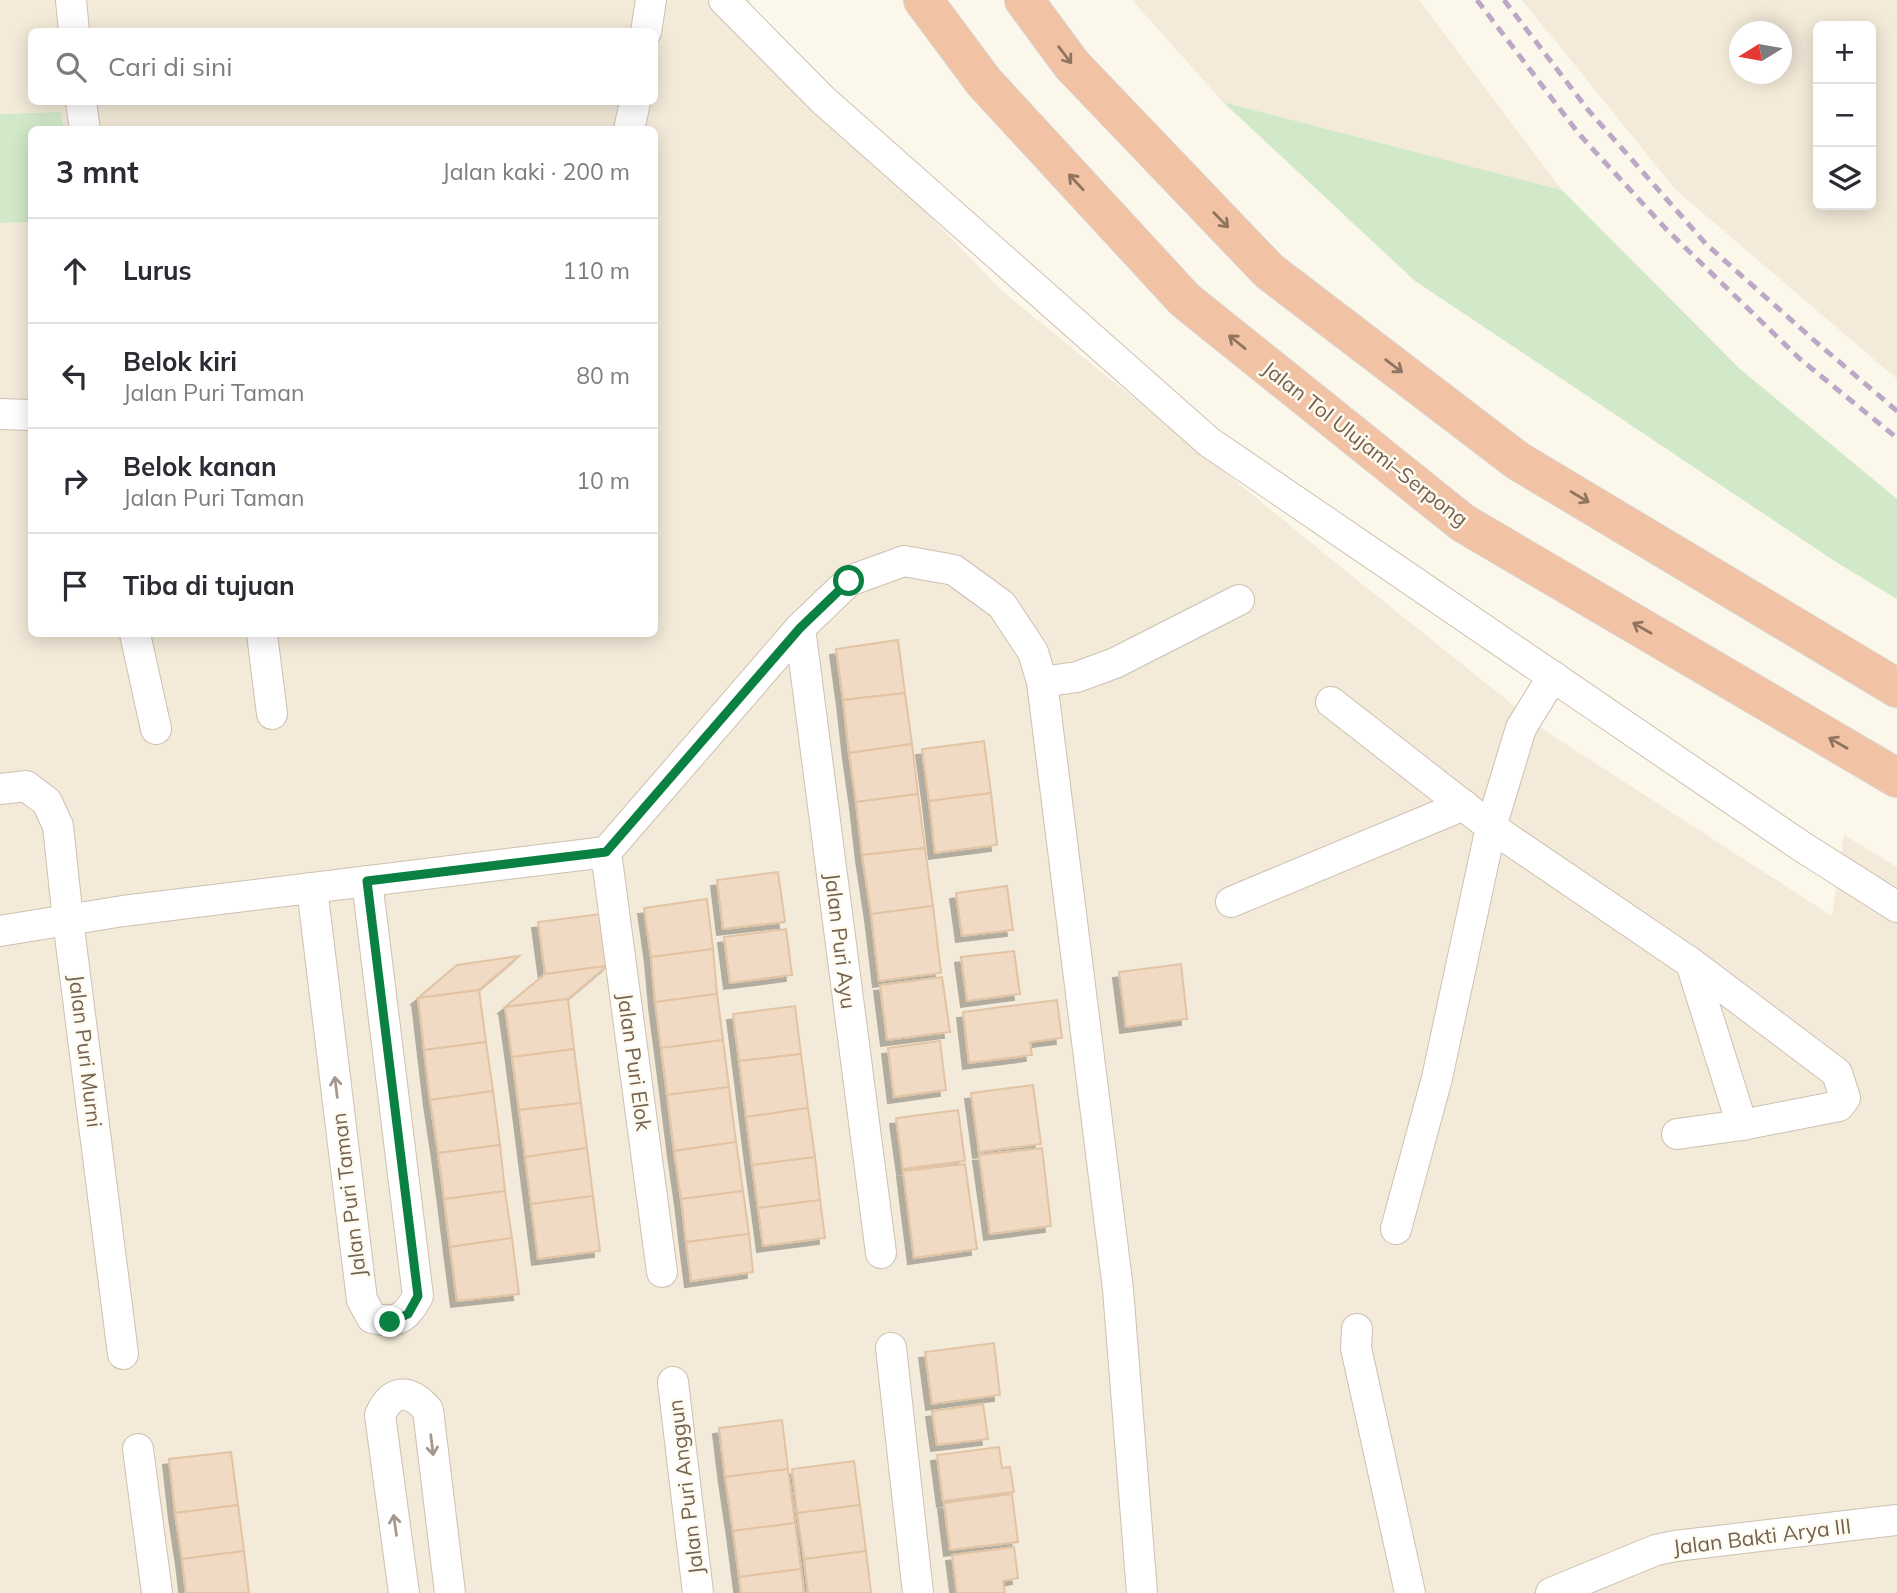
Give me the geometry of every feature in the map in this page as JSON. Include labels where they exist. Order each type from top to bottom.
[{"type":"highway","name":"Jalan Tol Ulujami–Serpong","points":[[923,0],[984,82],[1185,300],[1463,523],[1897,778]]},
{"type":"highway","points":[[1024,0],[1072,65],[1269,271],[1518,461],[1897,688]]},
{"type":"street","points":[[71,0],[74,28]]},
{"type":"street","points":[[647,28],[651,0]]},
{"type":"street","points":[[724,0],[823,100],[1209,442],[1801,846],[1897,907]]},
{"type":"street","points":[[81,105],[84,126]]},
{"type":"street","points":[[630,126],[634,105]]},
{"type":"street","points":[[0,414],[28,415]]},
{"type":"street","points":[[0,931],[68,919],[606,852],[800,628],[849,581],[904,561],[954,570],[1002,605],[1033,652],[1042,682],[1118,1289],[1142,1593]]},
{"type":"street","points":[[1042,682],[1077,677],[1115,663],[1239,600]]},
{"type":"street","name":"Jalan Puri Ayu","points":[[800,628],[881,1253]]},
{"type":"street","points":[[136,637],[156,729]]},
{"type":"street","points":[[262,637],[272,713]]},
{"type":"street","points":[[1396,1229],[1437,1078],[1491,827],[1521,728],[1553,676]]},
{"type":"street","points":[[1331,702],[1491,827],[1691,963],[1838,1073],[1841,1080],[1845,1098],[1839,1106],[1677,1135]]},
{"type":"street","name":"Jalan Puri Murni","points":[[0,789],[26,786],[47,802],[58,826],[123,1354]]},
{"type":"street","points":[[1231,902],[1464,805]]},
{"type":"street","name":"Jalan Puri Elok","points":[[606,852],[662,1272]]},
{"type":"street","name":"Jalan Puri Taman","points":[[312,888],[362,1300],[372,1318],[390,1322],[408,1314],[418,1296],[367,881]]},
{"type":"street","points":[[1691,963],[1742,1125]]},
{"type":"street","points":[[1357,1329],[1356,1348],[1410,1593]]},
{"type":"street","points":[[891,1348],[918,1593]]},
{"type":"street","name":"Jalan Puri Anggun","points":[[673,1382],[698,1593]]},
{"type":"street","points":[[404,1593],[380,1415],[386,1401],[401,1394],[417,1397],[428,1410],[450,1593]]},
{"type":"street","points":[[138,1449],[157,1593]]},
{"type":"street","name":"Jalan Bakti Arya III","points":[[1551,1593],[1656,1550],[1675,1546],[1897,1521]]},
{"type":"shaded area","points":[[0,0],[750,0],[745,25],[1002,291],[1544,730],[1832,916],[1844,835],[1897,867],[1897,1593],[0,1593],[0,223],[28,222],[28,637],[658,637],[658,126],[63,126],[59,112],[0,114]]},
{"type":"shaded area","points":[[1132,0],[1419,0],[1562,190],[1223,102]]},
{"type":"shaded area","points":[[1522,0],[1897,0],[1897,379],[1676,190]]},
{"type":"green space","points":[[1223,102],[1562,190],[1740,369],[1897,499],[1897,599],[1836,562],[1415,281]]},
{"type":"green space","points":[[60,112],[63,126],[28,126],[28,222],[0,223],[0,114]]},
{"type":"building","points":[[898,640],[905,693],[843,700],[836,649]]},
{"type":"building","points":[[905,693],[912,744],[849,753],[843,700]]},
{"type":"building","points":[[984,741],[991,793],[929,801],[922,749]]},
{"type":"building","points":[[912,744],[918,794],[856,802],[849,753]]},
{"type":"building","points":[[991,793],[997,845],[935,853],[929,801]]},
{"type":"building","points":[[918,794],[925,848],[862,855],[856,802]]},
{"type":"building","points":[[925,848],[933,906],[871,914],[862,855]]},
{"type":"building","points":[[778,872],[785,922],[723,929],[717,880]]},
{"type":"building","points":[[1007,886],[1013,930],[962,936],[956,893]]},
{"type":"building","points":[[707,899],[713,949],[651,957],[644,908]]},
{"type":"building","points":[[933,906],[941,973],[879,981],[871,914]]},
{"type":"building","points":[[600,914],[607,966],[545,974],[538,922]]},
{"type":"building","points":[[786,929],[792,975],[730,983],[724,937]]},
{"type":"building","points":[[713,949],[717,994],[655,1002],[651,957]]},
{"type":"building","points":[[1014,951],[1020,994],[967,1001],[961,957]]},
{"type":"building","points":[[519,956],[479,990],[418,998],[457,965]]},
{"type":"building","points":[[1181,964],[1187,1019],[1126,1027],[1119,972]]},
{"type":"building","points":[[607,966],[568,999],[505,1007],[545,974]]},
{"type":"building","points":[[942,977],[950,1032],[887,1040],[880,985]]},
{"type":"building","points":[[479,990],[486,1042],[424,1050],[418,998]]},
{"type":"building","points":[[717,994],[723,1040],[661,1048],[655,1002]]},
{"type":"building","points":[[568,999],[574,1049],[512,1057],[505,1007]]},
{"type":"building","points":[[1057,1000],[1062,1038],[1030,1042],[1032,1055],[969,1063],[963,1012]]},
{"type":"building","points":[[795,1006],[801,1054],[739,1061],[733,1014]]},
{"type":"building","points":[[723,1040],[729,1087],[667,1095],[661,1048]]},
{"type":"building","points":[[940,1041],[946,1090],[894,1097],[888,1048]]},
{"type":"building","points":[[486,1042],[493,1091],[430,1100],[424,1050]]},
{"type":"building","points":[[574,1049],[581,1103],[519,1110],[512,1057]]},
{"type":"building","points":[[801,1054],[808,1108],[746,1117],[739,1061]]},
{"type":"building","points":[[1033,1085],[1041,1144],[979,1152],[971,1093]]},
{"type":"building","points":[[729,1087],[736,1142],[674,1151],[667,1095]]},
{"type":"building","points":[[493,1091],[500,1145],[438,1153],[430,1100]]},
{"type":"building","points":[[581,1103],[587,1148],[525,1157],[519,1110]]},
{"type":"building","points":[[808,1108],[815,1157],[752,1165],[746,1117]]},
{"type":"building","points":[[958,1110],[965,1161],[903,1169],[896,1118]]},
{"type":"building","points":[[736,1142],[743,1191],[681,1199],[674,1151]]},
{"type":"building","points":[[500,1145],[505,1191],[444,1199],[438,1153]]},
{"type":"building","points":[[587,1148],[593,1196],[531,1204],[525,1157]]},
{"type":"building","points":[[1042,1148],[1051,1226],[990,1234],[979,1155]]},
{"type":"building","points":[[815,1157],[820,1200],[758,1208],[752,1165]]},
{"type":"building","points":[[965,1164],[977,1249],[914,1258],[903,1171]]},
{"type":"building","points":[[505,1191],[512,1238],[450,1247],[444,1199]]},
{"type":"building","points":[[743,1191],[749,1234],[686,1242],[681,1199]]},
{"type":"building","points":[[593,1196],[600,1251],[538,1259],[531,1204]]},
{"type":"building","points":[[820,1200],[825,1238],[763,1246],[758,1208]]},
{"type":"building","points":[[749,1234],[753,1272],[691,1281],[686,1242]]},
{"type":"building","points":[[512,1238],[519,1294],[457,1301],[450,1247]]},
{"type":"building","points":[[994,1343],[1000,1395],[932,1404],[925,1352]]},
{"type":"building","points":[[983,1404],[988,1439],[937,1445],[932,1411]]},
{"type":"building","points":[[782,1420],[788,1469],[725,1477],[719,1428]]},
{"type":"building","points":[[999,1447],[1002,1468],[1010,1467],[1014,1492],[943,1501],[937,1455]]},
{"type":"building","points":[[231,1452],[238,1505],[175,1513],[169,1459]]},
{"type":"building","points":[[854,1461],[860,1505],[797,1513],[792,1469]]},
{"type":"building","points":[[788,1469],[795,1523],[733,1531],[725,1477]]},
{"type":"building","points":[[1012,1494],[1018,1542],[950,1550],[944,1503]]},
{"type":"building","points":[[238,1505],[244,1551],[182,1559],[175,1513]]},
{"type":"building","points":[[860,1505],[866,1551],[804,1559],[797,1513]]},
{"type":"building","points":[[795,1523],[801,1569],[739,1577],[733,1531]]},
{"type":"building","points":[[1014,1547],[1018,1578],[1003,1581],[1005,1593],[957,1593],[952,1555]]},
{"type":"building","points":[[244,1551],[249,1593],[186,1593],[182,1559]]},
{"type":"building","points":[[866,1551],[871,1593],[808,1593],[804,1559]]},
{"type":"building","points":[[801,1569],[804,1593],[741,1593],[739,1577]]},
{"type":"railway","points":[[1477,0],[1579,134],[1667,230],[1800,359],[1897,438]]},
{"type":"railway","points":[[1504,0],[1589,111],[1706,244],[1897,411]]},
{"type":"route","points":[[390,1322],[408,1314],[418,1296],[367,881],[606,852],[800,628],[849,581]]}]
